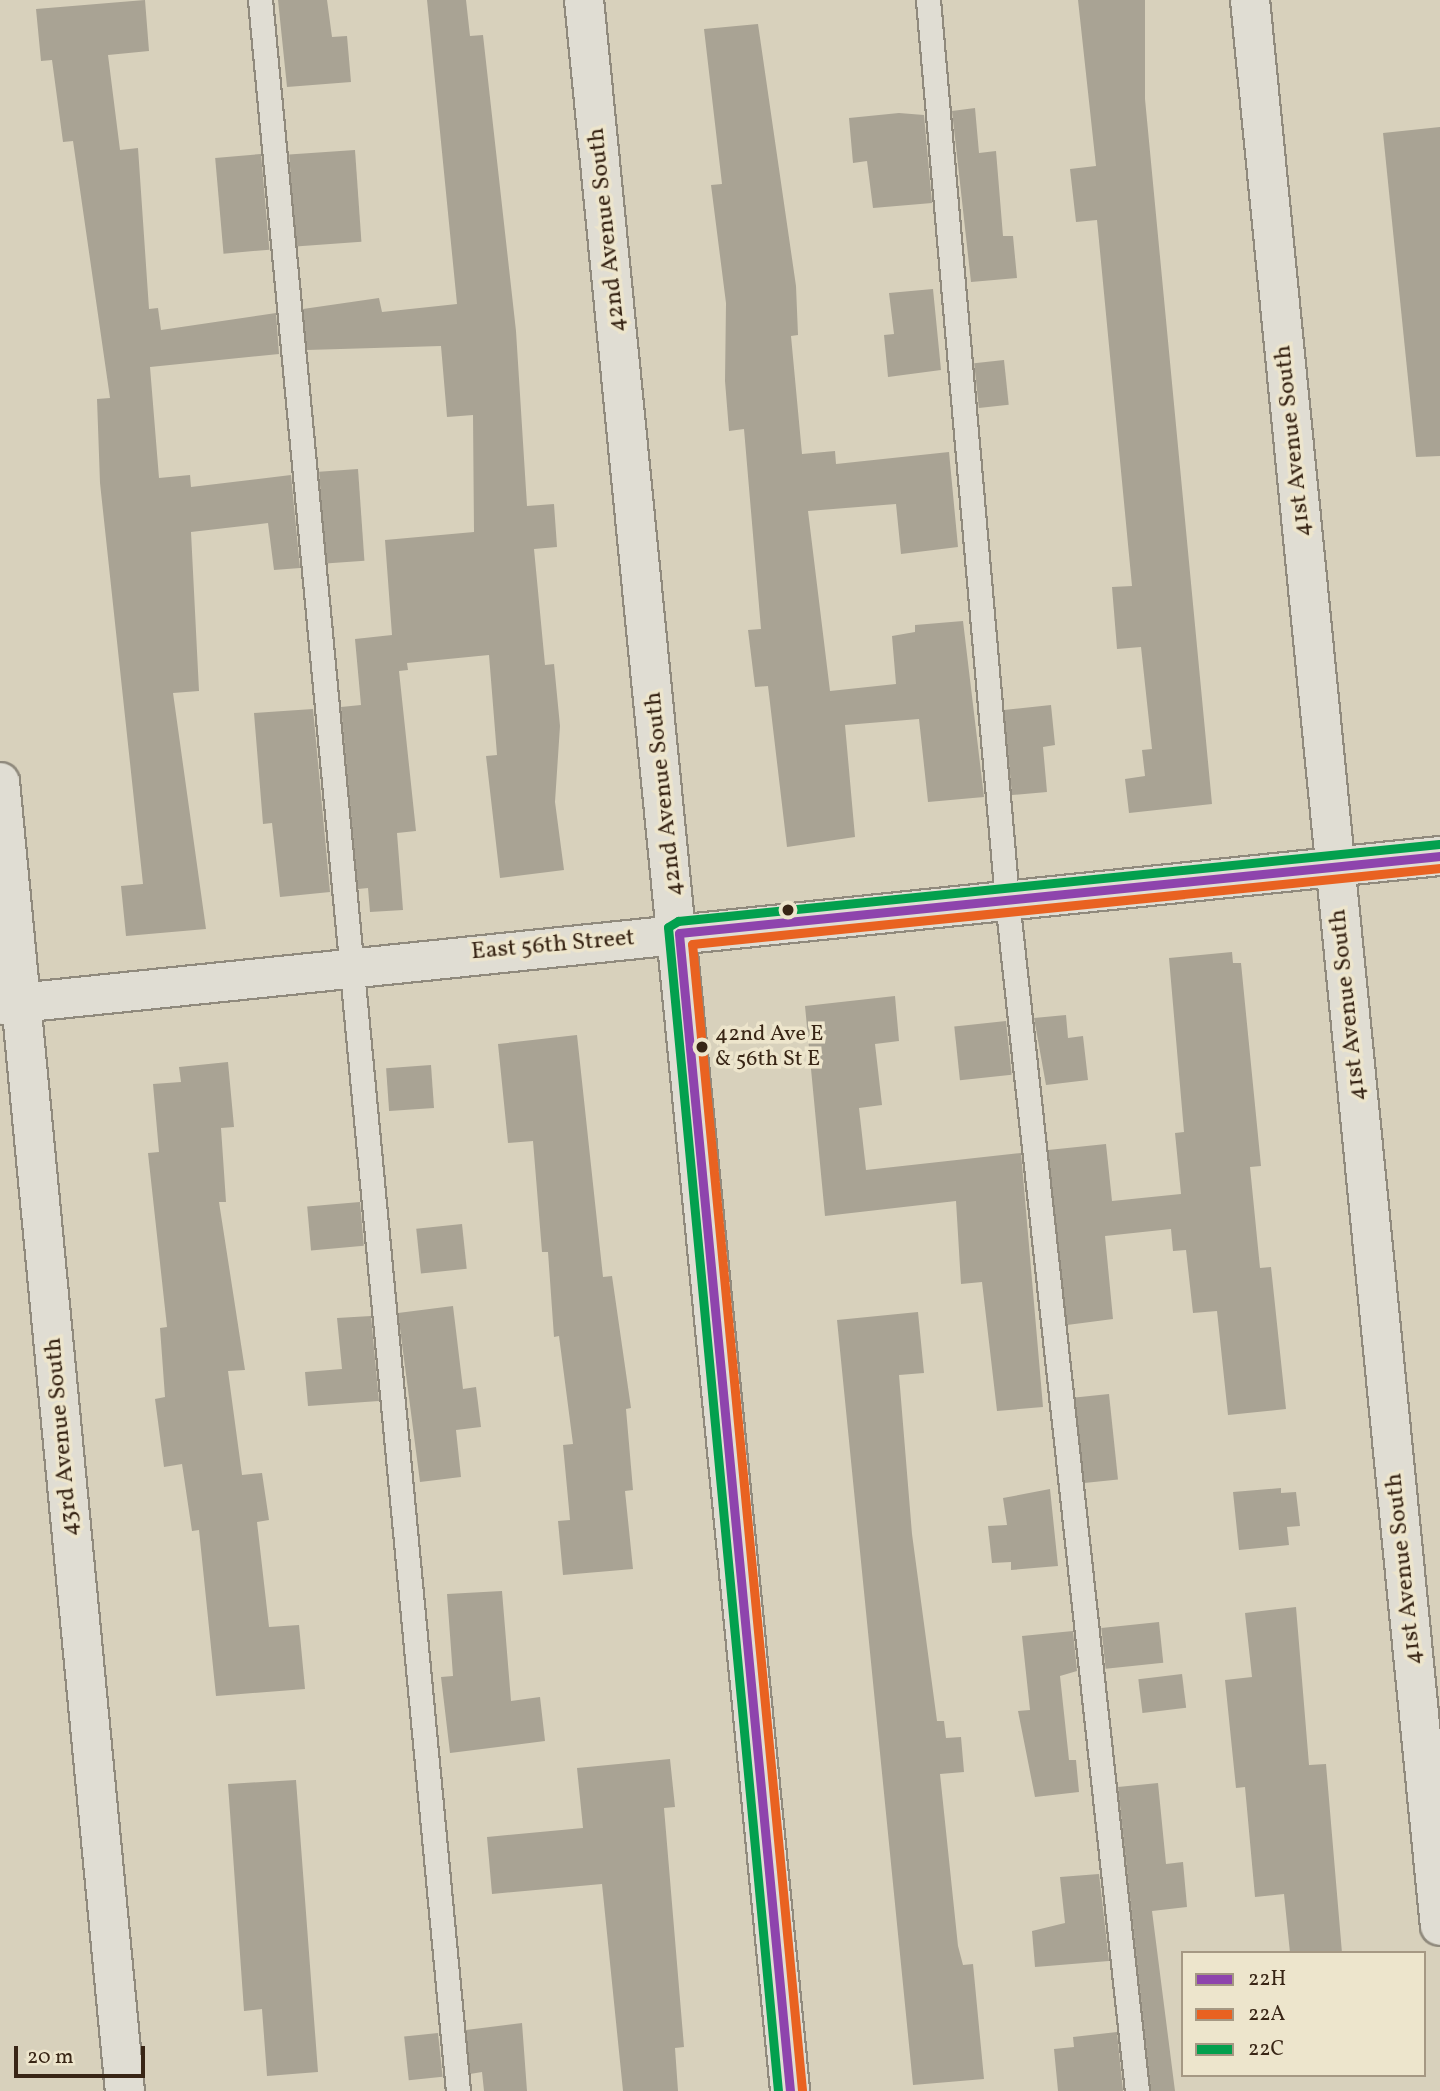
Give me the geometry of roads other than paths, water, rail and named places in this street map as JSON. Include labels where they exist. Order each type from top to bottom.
[{"type":"street","name":"42nd Avenue South","points":[[584,0],[679,933],[790,2091]]},
{"type":"street","name":"41st Avenue South","points":[[1251,0],[1440,1926]]},
{"type":"street","name":"43rd Avenue South","points":[[0,782],[10,1003],[125,2091]]},
{"type":"street","name":"East 56th Street","points":[[10,1003],[349,965],[1440,856]]},
{"type":"lane","points":[[260,0],[349,965],[458,2091]]},
{"type":"lane","points":[[928,0],[1007,900],[1137,2091]]},
{"type":"place","name":"42nd Ave E & 56th St E","points":[[702,1047]]}]
